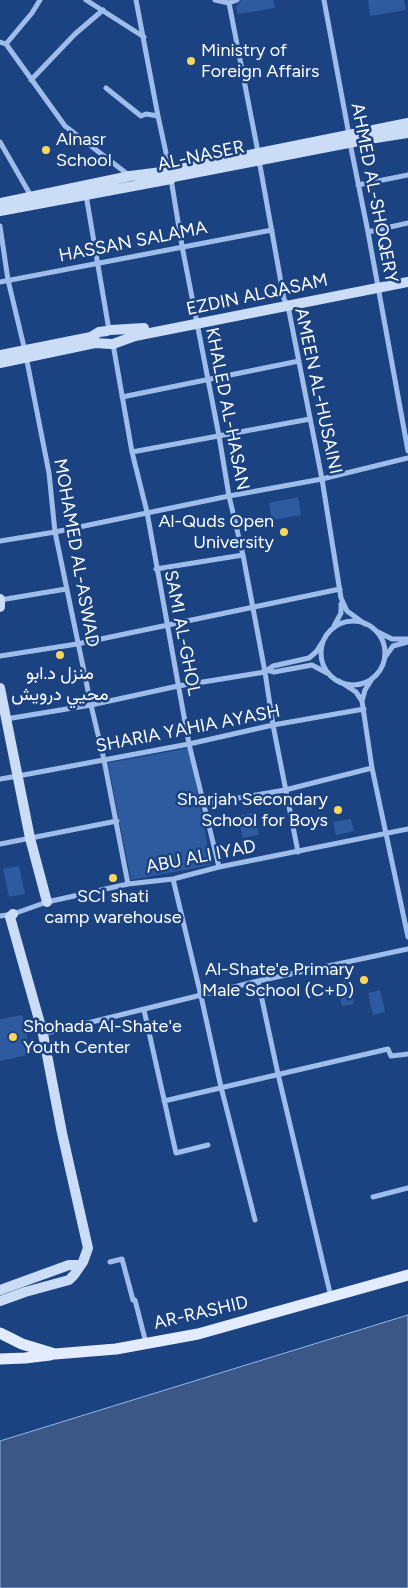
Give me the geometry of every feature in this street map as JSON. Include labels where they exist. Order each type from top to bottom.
[{"type":"main road","name":"AL-NASER","points":[[0,211],[259,156],[349,139],[408,124]]},
{"type":"main road","name":"AL-NASER","points":[[349,139],[408,133]]},
{"type":"main road","name":"AL-NASER","points":[[0,203],[130,176],[170,175]]},
{"type":"main road","name":"EZDIN ALQASAM","points":[[377,286],[408,278]]},
{"type":"main road","name":"EZDIN ALQASAM","points":[[0,355],[26,355],[95,343],[112,344],[134,336],[286,303],[408,282]]},
{"type":"main road","name":"EZDIN ALQASAM","points":[[0,363],[91,337],[99,332],[197,322]]},
{"type":"main road","points":[[109,330],[103,335],[103,340],[106,343],[112,344]]},
{"type":"main road","points":[[0,600],[0,607]]},
{"type":"main road","points":[[0,688],[2,718],[27,838],[44,903]]},
{"type":"main road","points":[[0,1301],[68,1280],[74,1275],[85,1259],[88,1248],[62,1133],[43,1034],[10,917],[13,914]]},
{"type":"main road","points":[[0,1290],[70,1266],[81,1265]]},
{"type":"main road","name":"AR-RASHID","points":[[0,1333],[22,1344],[54,1354],[116,1349],[198,1334],[408,1275]]},
{"type":"main road","points":[[0,1359],[54,1354]]},
{"type":"street","points":[[40,0],[32,13],[3,43],[64,126],[130,176]]},
{"type":"street","points":[[86,0],[144,37]]},
{"type":"street","name":"KHALED AL-HASAN","points":[[138,0],[182,246],[220,436],[229,496],[266,671],[273,725],[298,852]]},
{"type":"street","points":[[215,0],[222,3],[236,0]]},
{"type":"street","name":"AHMED AL-SHOQERY","points":[[324,0],[408,451]]},
{"type":"street","name":"AMEEN AL-HUSAINI","points":[[228,3],[322,479],[341,598],[341,613],[332,629]]},
{"type":"street","points":[[31,80],[75,34],[103,10]]},
{"type":"street","points":[[106,88],[141,116],[146,114],[158,116]]},
{"type":"street","points":[[0,142],[32,196]]},
{"type":"street","points":[[358,185],[408,175]]},
{"type":"street","points":[[85,194],[109,330]]},
{"type":"street","points":[[368,232],[408,223]]},
{"type":"street","name":"MOHAMED AL-ASWAD","points":[[0,226],[8,280],[26,355],[49,473],[54,532],[117,821],[128,884]]},
{"type":"street","name":"HASSAN SALAMA","points":[[0,282],[272,230]]},
{"type":"street","name":"SAMI AL-GHOL","points":[[112,344],[132,452],[147,512],[189,744],[219,867]]},
{"type":"street","points":[[122,397],[299,361]]},
{"type":"street","points":[[132,452],[310,420]]},
{"type":"street","points":[[0,541],[322,479],[408,458]]},
{"type":"street","points":[[156,569],[243,555]]},
{"type":"street","points":[[0,600],[66,589]]},
{"type":"street","points":[[0,656],[77,644],[340,589]]},
{"type":"street","points":[[341,598],[347,611],[365,624],[392,639],[408,641]]},
{"type":"street","points":[[266,671],[273,666],[309,658],[316,652],[332,629],[340,624],[349,621],[365,624]]},
{"type":"street","points":[[375,630],[384,645],[384,660]]},
{"type":"street","points":[[324,638],[322,659],[332,676]]},
{"type":"street","points":[[362,701],[365,690],[393,646],[408,641]]},
{"type":"street","points":[[2,718],[91,705],[178,686],[312,665],[356,692],[362,701],[372,768],[408,937]]},
{"type":"street","points":[[339,680],[350,684],[360,684],[377,673]]},
{"type":"street","name":"SHARIA YAHIA AYASH","points":[[0,779],[364,709]]},
{"type":"street","points":[[204,804],[285,790],[372,768]]},
{"type":"street","points":[[0,844],[117,821]]},
{"type":"street","name":"ABU ALI IYAD","points":[[0,916],[13,914],[44,903],[128,884],[172,878],[408,829]]},
{"type":"street","points":[[172,878],[221,1087],[255,1220]]},
{"type":"street","points":[[43,1034],[258,981],[408,949]]},
{"type":"street","points":[[258,981],[331,1297]]},
{"type":"street","points":[[144,1010],[176,1153],[208,1145]]},
{"type":"street","points":[[164,1101],[388,1049],[390,1056],[408,1054]]},
{"type":"street","points":[[373,1198],[408,1188]]},
{"type":"street","points":[[110,1262],[122,1259],[133,1300],[136,1300],[146,1344]]},
{"type":"shaded area","points":[[241,0],[273,0],[275,8],[238,14],[236,7]]},
{"type":"shaded area","points":[[368,0],[404,0],[406,10],[370,16]]},
{"type":"shaded area","points":[[298,497],[301,515],[272,520],[269,503]]},
{"type":"shaded area","points":[[189,748],[211,865],[131,880],[108,763]]},
{"type":"shaded area","points":[[255,812],[259,835],[243,838],[238,816]]},
{"type":"shaded area","points":[[351,819],[354,831],[336,835],[333,822]]},
{"type":"shaded area","points":[[19,866],[25,894],[9,897],[3,869]]},
{"type":"shaded area","points":[[349,980],[354,1004],[342,1006],[336,983]]},
{"type":"shaded area","points":[[380,990],[385,1012],[373,1015],[368,993]]},
{"type":"shaded area","name":"Shohada Al-Shate'e Youth Center","points":[[22,1015],[31,1054],[0,1061],[0,1019]]},
{"type":"shaded area","points":[[408,1315],[408,1588],[0,1588],[0,1441]]},
{"type":"place","name":"Ministry of Foreign Affairs","points":[[191,61]]},
{"type":"place","name":"Alnasr School","points":[[46,150]]},
{"type":"place","name":"Al-Quds Open University","points":[[284,532]]},
{"type":"place","name":"منزل د.ابو محيي درويش","points":[[60,655]]},
{"type":"place","name":"Sharjah Secondary School for Boys","points":[[338,810]]},
{"type":"place","name":"SCI shati camp warehouse","points":[[113,878]]},
{"type":"place","name":"Al-Shate'e Primary Male School (C+D)","points":[[364,980]]},
{"type":"place","name":"Shohada Al-Shate'e Youth Center","points":[[13,1037]]}]
